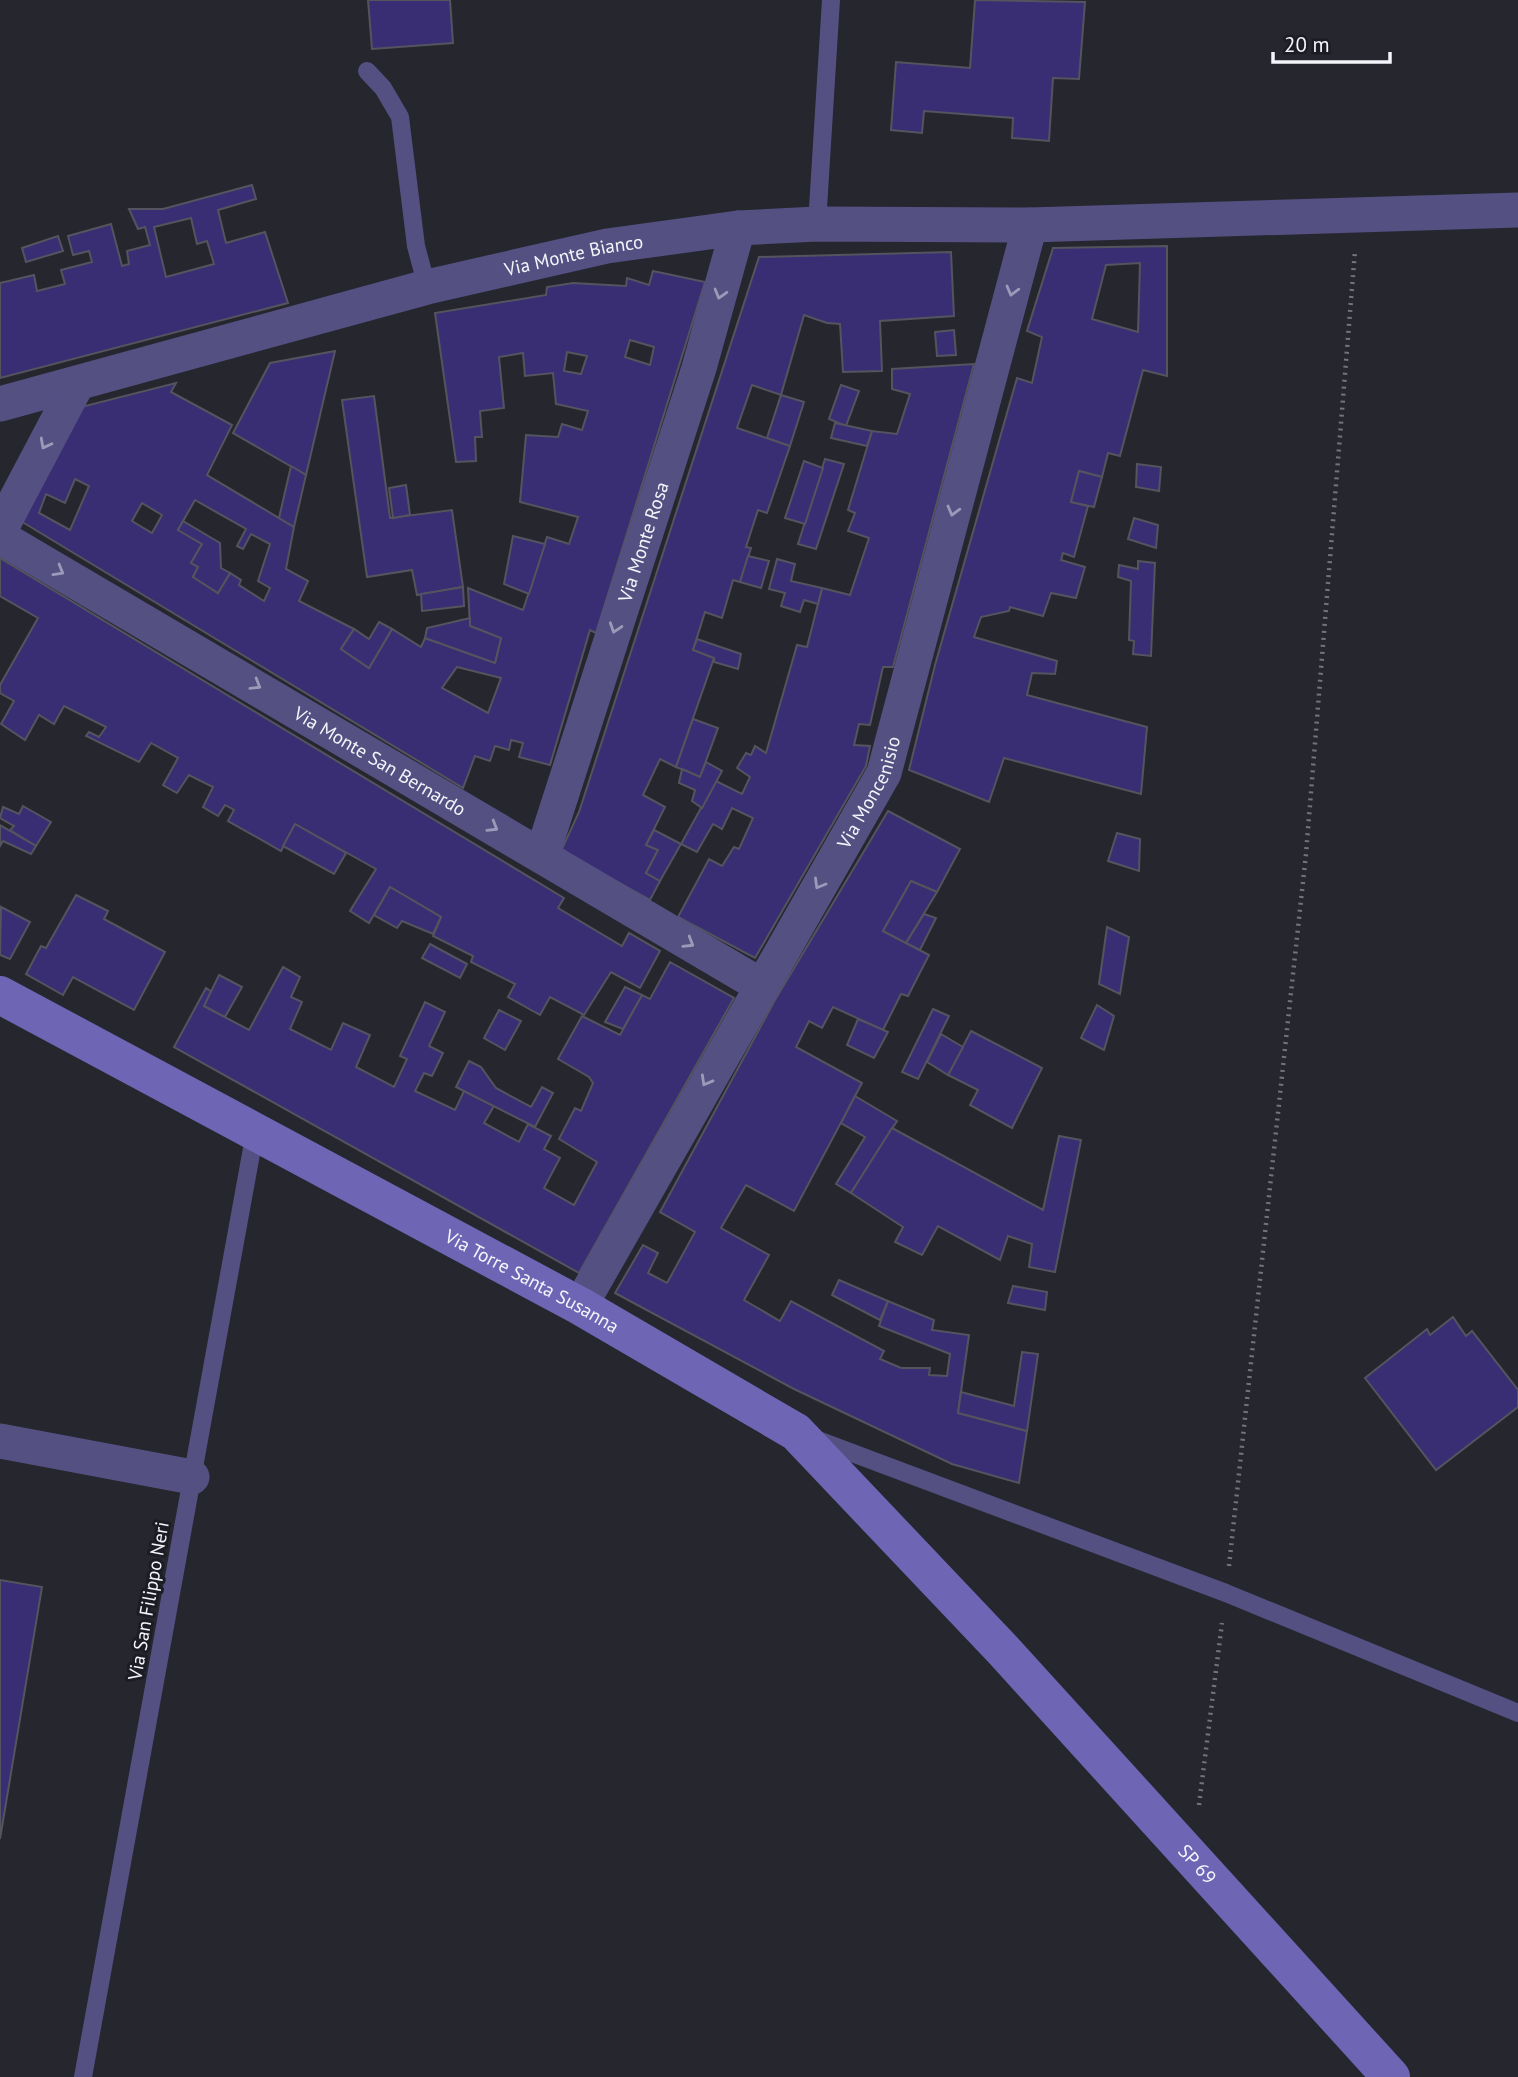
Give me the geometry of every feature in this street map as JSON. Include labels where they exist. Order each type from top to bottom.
[{"type":"main road","name":"Via Torre Santa Susanna","points":[[0,995],[580,1306],[796,1432],[1003,1650]]},
{"type":"main road","name":"SP 69","points":[[1003,1650],[1391,2077]]},
{"type":"street","name":"Via Monte Bianco","points":[[0,404],[427,287],[607,246],[738,228],[817,224],[916,227],[1030,225],[1518,210]]},
{"type":"street","name":"Via Moncenisio","points":[[580,1306],[760,985],[884,773],[1030,225]]},
{"type":"street","name":"Via Monte Rosa","points":[[542,855],[699,368],[738,228]]},
{"type":"street","points":[[0,530],[77,384]]},
{"type":"street","name":"Via Monte San Bernardo","points":[[0,537],[760,985]]},
{"type":"street","points":[[0,1441],[192,1477]]},
{"type":"lane","points":[[817,224],[831,0]]},
{"type":"lane","points":[[367,71],[383,88],[401,117],[416,246],[427,287]]},
{"type":"lane","name":"Via San Filippo Neri","points":[[83,2077],[255,1132]]},
{"type":"lane","points":[[796,1432],[1226,1593],[1518,1713]]},
{"type":"path","points":[[1192,1857],[1226,1593],[1306,854],[1354,276],[1355,215]]},
{"type":"building","points":[[368,0],[450,0],[453,43],[372,49]]},
{"type":"building","points":[[975,0],[1085,2],[1079,79],[1053,78],[1049,141],[1012,138],[1013,118],[924,111],[922,133],[891,130],[896,62],[970,68]]},
{"type":"building","points":[[252,185],[256,199],[218,210],[226,243],[265,232],[288,303],[0,378],[0,283],[34,275],[37,291],[65,284],[61,270],[92,262],[89,251],[73,255],[68,236],[111,224],[122,266],[129,264],[127,251],[150,245],[145,227],[138,229],[129,209],[163,209]],"holes":[[[191,218],[197,244],[207,241],[214,264],[166,277],[154,227]]]},
{"type":"building","points":[[58,236],[63,251],[26,262],[22,248]]},
{"type":"building","points":[[1167,246],[1167,376],[1143,370],[1120,456],[1108,453],[1102,477],[1079,471],[1071,502],[1088,506],[1074,557],[1063,553],[1061,560],[1085,567],[1076,598],[1051,593],[1043,616],[1010,607],[1009,611],[981,617],[974,637],[1057,661],[1055,674],[1032,673],[1027,695],[1147,727],[1141,794],[1004,758],[989,802],[909,770],[935,665],[1017,378],[1032,383],[1042,337],[1027,331],[1053,248]],"holes":[[[1140,263],[1138,332],[1092,319],[1106,265]]]},
{"type":"building","points":[[951,252],[954,316],[880,321],[882,371],[843,372],[840,324],[827,323],[804,315],[781,395],[752,385],[737,428],[790,446],[767,513],[758,510],[746,547],[751,548],[740,582],[733,580],[722,618],[705,612],[693,650],[714,658],[676,767],[660,759],[643,795],[665,807],[646,845],[658,850],[646,873],[660,881],[650,900],[561,851],[579,812],[759,257]]},
{"type":"building","points":[[653,271],[705,282],[596,633],[590,630],[550,765],[519,757],[523,743],[511,740],[509,750],[495,746],[490,761],[475,756],[463,788],[19,520],[77,408],[176,383],[171,392],[232,425],[207,475],[294,527],[286,569],[308,581],[299,601],[354,629],[341,649],[369,668],[392,629],[421,647],[425,638],[495,663],[501,638],[470,626],[468,588],[523,610],[547,537],[569,544],[578,517],[520,502],[526,435],[558,437],[562,424],[582,430],[588,411],[556,404],[553,373],[525,376],[523,353],[499,357],[504,408],[480,411],[482,437],[475,437],[476,461],[456,462],[435,313],[546,295],[547,287],[573,283],[626,286],[627,278],[649,285]],"holes":[[[630,340],[654,347],[650,365],[625,357]],[[567,352],[587,356],[581,374],[564,371]],[[75,479],[89,486],[70,530],[39,513],[46,494],[65,503]],[[195,500],[246,529],[237,546],[243,549],[251,534],[270,544],[258,581],[270,588],[264,601],[239,585],[241,580],[230,573],[218,593],[193,577],[198,567],[191,563],[202,544],[178,530]],[[142,503],[162,515],[152,533],[132,521]],[[457,667],[501,678],[488,713],[442,688]]]},
{"type":"building","points":[[954,330],[956,355],[937,356],[935,332]]},
{"type":"building","points":[[335,351],[306,475],[233,433],[270,363]]},
{"type":"building","points":[[974,364],[893,667],[883,667],[870,725],[859,724],[854,745],[870,746],[866,766],[755,958],[678,917],[709,859],[722,866],[734,847],[739,849],[753,818],[732,808],[722,829],[713,824],[697,852],[681,844],[716,781],[742,794],[750,777],[737,768],[746,753],[751,755],[755,746],[766,753],[797,645],[807,647],[822,588],[850,595],[869,538],[848,531],[855,513],[848,510],[872,431],[897,434],[910,394],[892,389],[892,369]]},
{"type":"building","points":[[841,385],[859,391],[846,426],[829,419]]},
{"type":"building","points":[[781,395],[804,402],[790,446],[767,438]]},
{"type":"building","points":[[374,396],[390,518],[452,510],[463,587],[417,595],[412,570],[367,577],[342,400]]},
{"type":"building","points":[[835,423],[872,431],[867,446],[831,438]]},
{"type":"building","points":[[825,459],[844,464],[816,549],[798,544]]},
{"type":"building","points":[[804,461],[823,468],[805,524],[785,518]]},
{"type":"building","points":[[1137,464],[1161,467],[1159,491],[1136,487]]},
{"type":"building","points":[[291,466],[306,475],[294,527],[279,518]]},
{"type":"building","points":[[1079,471],[1102,477],[1094,507],[1071,502]]},
{"type":"building","points":[[406,485],[410,515],[393,518],[389,488]]},
{"type":"building","points":[[1134,518],[1158,525],[1156,548],[1128,539]]},
{"type":"building","points":[[183,521],[220,543],[221,568],[230,573],[218,593],[193,577],[198,567],[191,563],[202,544],[178,530]]},
{"type":"building","points":[[513,536],[545,544],[529,594],[504,584]]},
{"type":"building","points":[[748,556],[769,561],[761,588],[740,582]]},
{"type":"building","points":[[0,558],[564,898],[558,908],[622,946],[629,933],[660,951],[640,988],[611,972],[584,1015],[550,997],[540,1015],[508,997],[515,984],[471,962],[473,956],[433,936],[441,917],[390,887],[369,923],[350,911],[376,869],[295,824],[281,851],[228,821],[234,810],[225,805],[218,816],[203,807],[213,787],[189,775],[177,793],[163,785],[178,758],[151,743],[139,762],[86,736],[89,732],[99,737],[106,727],[64,706],[54,724],[39,715],[25,740],[1,724],[14,701],[0,693],[0,685],[38,618],[0,596]]},
{"type":"building","points":[[777,559],[795,564],[791,581],[822,588],[818,604],[804,600],[800,612],[781,606],[785,593],[769,589]]},
{"type":"building","points":[[1138,561],[1155,563],[1151,656],[1133,654],[1134,641],[1129,640],[1131,581],[1118,577],[1119,565],[1138,569]]},
{"type":"building","points":[[463,587],[464,606],[422,611],[421,594]]},
{"type":"building","points":[[470,618],[470,626],[501,638],[495,663],[425,638],[427,628]]},
{"type":"building","points":[[379,622],[392,629],[369,668],[341,649],[354,629],[369,639]]},
{"type":"building","points":[[697,639],[741,654],[738,669],[714,662],[714,658],[693,650]]},
{"type":"building","points":[[693,719],[718,728],[700,777],[676,767]]},
{"type":"building","points":[[706,762],[722,771],[702,808],[692,801],[695,790],[679,783],[682,769],[700,777]]},
{"type":"building","points":[[23,806],[51,822],[36,846],[10,830],[14,826],[0,818],[3,807],[19,814]]},
{"type":"building","points":[[888,811],[960,849],[937,892],[911,881],[883,931],[929,955],[908,996],[901,994],[883,1030],[833,1007],[822,1028],[809,1021],[796,1047],[862,1083],[794,1211],[746,1185],[721,1228],[769,1255],[744,1300],[780,1321],[791,1301],[884,1351],[880,1359],[901,1368],[930,1368],[929,1375],[947,1376],[950,1354],[879,1326],[888,1301],[934,1320],[932,1330],[969,1335],[958,1413],[1027,1431],[1019,1483],[952,1464],[794,1389],[615,1293],[643,1245],[658,1253],[648,1273],[667,1283],[695,1232],[660,1212],[775,1000]]},
{"type":"building","points":[[295,824],[346,853],[334,874],[283,846]]},
{"type":"building","points":[[0,825],[36,846],[31,854],[3,841],[0,846]]},
{"type":"building","points":[[654,830],[681,844],[660,881],[646,873],[658,850],[646,845]]},
{"type":"building","points":[[1117,833],[1140,839],[1139,871],[1108,861]]},
{"type":"building","points":[[911,881],[937,892],[906,943],[883,931]]},
{"type":"building","points":[[390,887],[441,917],[433,934],[402,921],[397,928],[374,915]]},
{"type":"building","points":[[76,895],[108,911],[104,919],[165,952],[134,1010],[73,977],[63,995],[26,974],[41,946],[46,948]]},
{"type":"building","points":[[1,907],[30,922],[10,959],[0,955]]},
{"type":"building","points":[[924,914],[936,918],[920,950],[906,943]]},
{"type":"building","points":[[1107,927],[1129,937],[1120,994],[1099,984]]},
{"type":"building","points":[[430,944],[467,964],[460,978],[422,958]]},
{"type":"building","points":[[670,962],[734,998],[579,1273],[174,1047],[206,988],[212,992],[204,1006],[249,1030],[283,967],[300,977],[291,997],[302,1002],[290,1029],[331,1050],[343,1023],[370,1035],[356,1067],[394,1087],[407,1059],[400,1056],[425,1002],[445,1012],[429,1046],[443,1053],[432,1076],[424,1073],[415,1091],[455,1110],[464,1091],[494,1106],[484,1123],[519,1142],[528,1124],[551,1136],[544,1149],[560,1158],[544,1188],[574,1205],[597,1162],[559,1139],[575,1108],[581,1111],[593,1083],[589,1077],[558,1059],[582,1016],[620,1035],[642,995],[650,999]]},
{"type":"building","points":[[219,975],[242,987],[225,1017],[204,1006]]},
{"type":"building","points":[[625,987],[642,995],[623,1029],[605,1022]]},
{"type":"building","points":[[1097,1005],[1114,1016],[1104,1050],[1081,1038]]},
{"type":"building","points":[[933,1009],[949,1016],[918,1079],[902,1072]]},
{"type":"building","points":[[499,1010],[521,1021],[505,1050],[484,1038]]},
{"type":"building","points":[[858,1019],[888,1032],[874,1058],[847,1045]]},
{"type":"building","points":[[971,1031],[1042,1068],[1012,1128],[970,1105],[978,1090],[948,1075]]},
{"type":"building","points":[[941,1034],[963,1047],[948,1075],[927,1062]]},
{"type":"building","points":[[469,1061],[481,1067],[496,1088],[531,1107],[542,1087],[553,1093],[535,1127],[456,1087]]},
{"type":"building","points":[[855,1096],[897,1121],[851,1193],[836,1184],[865,1137],[841,1123]]},
{"type":"building","points":[[892,1128],[1043,1210],[1059,1136],[1081,1140],[1055,1272],[1029,1267],[1032,1244],[1008,1236],[1000,1260],[938,1226],[922,1255],[895,1242],[903,1227],[851,1193]]},
{"type":"building","points":[[839,1280],[888,1301],[880,1320],[832,1295]]},
{"type":"building","points":[[1013,1286],[1047,1292],[1045,1310],[1008,1303]]},
{"type":"building","points":[[1453,1317],[1466,1336],[1472,1331],[1518,1390],[1518,1407],[1436,1470],[1365,1378],[1427,1329],[1430,1335]]},
{"type":"building","points":[[1022,1352],[1038,1354],[1027,1431],[958,1413],[961,1392],[1014,1406]]},
{"type":"building","points":[[0,1580],[42,1587],[0,1839]]}]
